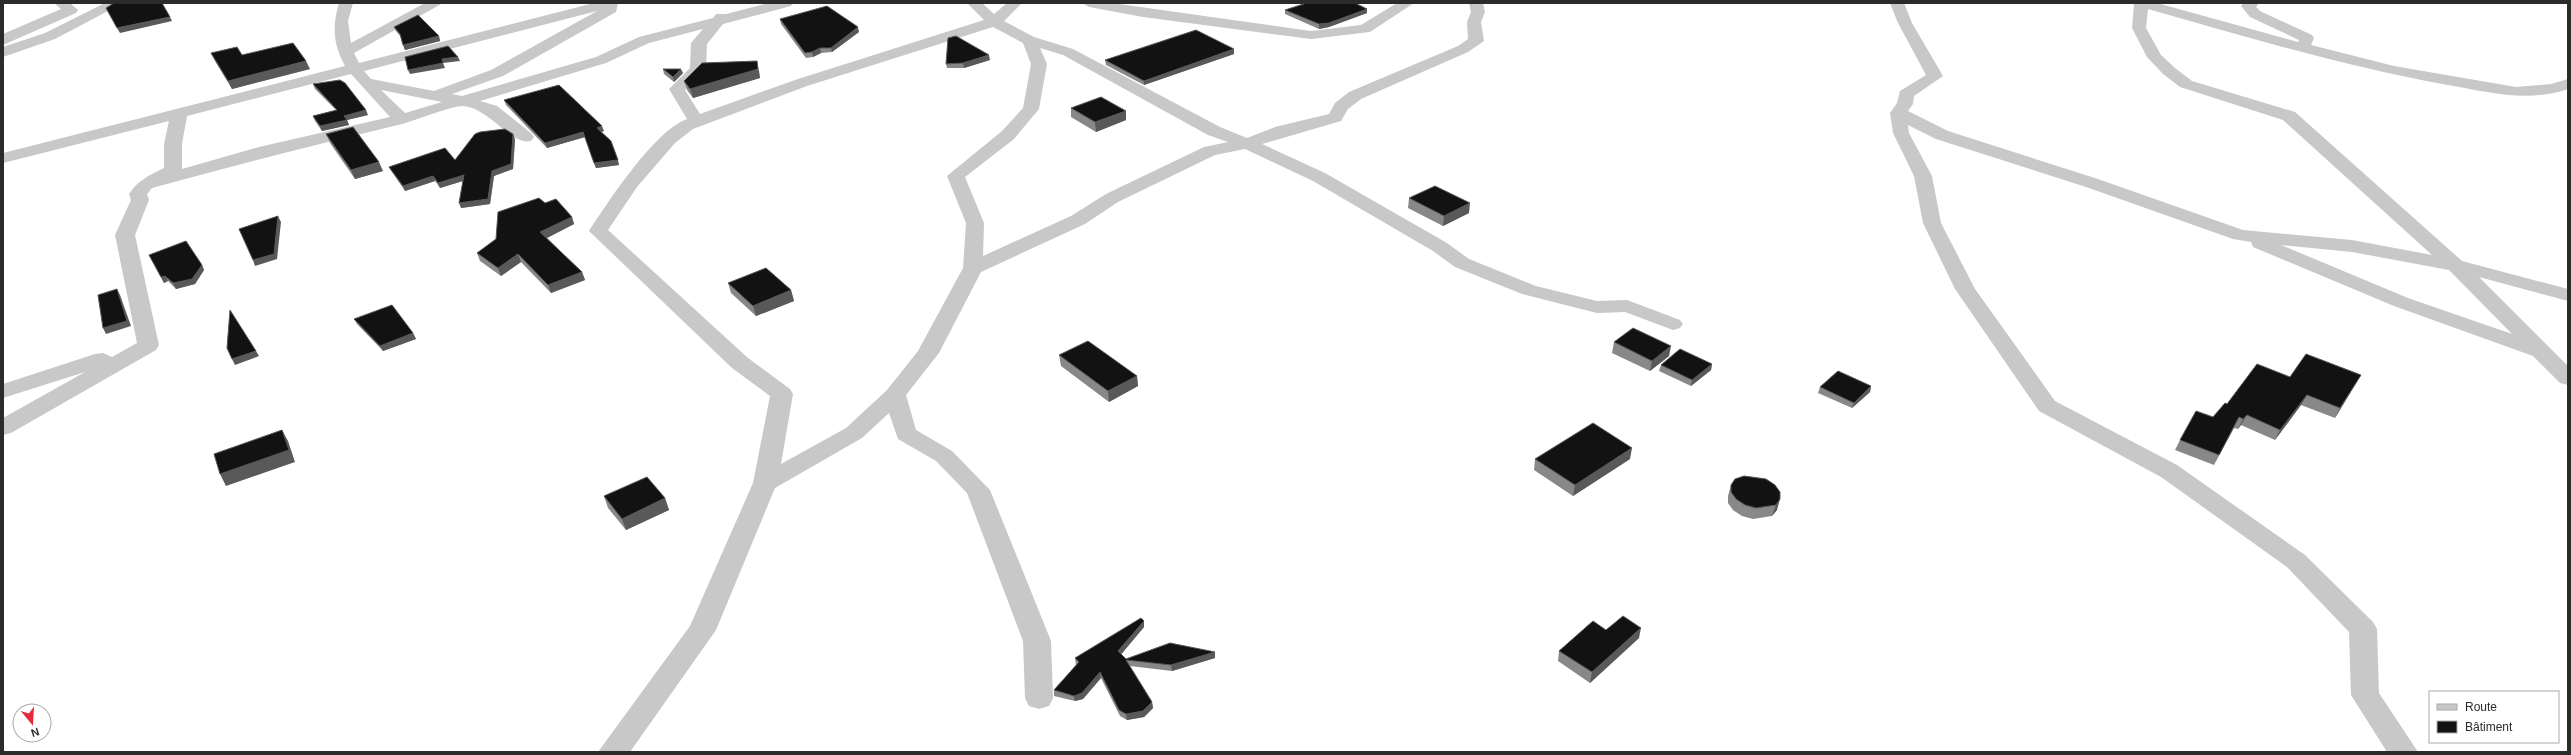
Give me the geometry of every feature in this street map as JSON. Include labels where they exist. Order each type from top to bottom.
[{"type":"street","points":[[3,40],[71,10],[61,3]]},
{"type":"street","points":[[3,52],[50,36],[116,3]]},
{"type":"street","points":[[346,3],[341,24],[345,52],[352,68],[397,115]]},
{"type":"street","points":[[345,52],[436,3]]},
{"type":"street","points":[[3,158],[611,3]]},
{"type":"street","points":[[397,115],[433,96],[497,73],[621,3]]},
{"type":"street","points":[[696,121],[677,89],[698,69],[698,43],[734,3]]},
{"type":"street","points":[[146,184],[397,115],[463,101],[601,60],[644,40],[786,3]]},
{"type":"street","points":[[974,3],[994,22],[1029,40],[1068,52],[1214,131],[1271,153],[1319,177],[1440,247],[1462,263],[1529,290],[1597,307],[1627,306],[1673,324]]},
{"type":"street","points":[[613,752],[702,630],[765,483],[782,394],[740,363],[598,231],[630,184],[670,139],[687,125],[801,83],[994,22],[1015,3]]},
{"type":"street","points":[[1089,3],[1143,13],[1311,35],[1365,29],[1407,3]]},
{"type":"street","points":[[973,268],[1078,220],[1112,198],[1210,151],[1245,144],[1281,131],[1335,117],[1336,111],[1350,97],[1467,48],[1476,41],[1474,22],[1478,12],[1476,3]]},
{"type":"street","points":[[1897,3],[1905,23],[1935,76],[1906,94],[1905,104],[1898,112],[1901,133],[1923,176],[1932,223],[1965,289],[2047,406],[2169,471],[2296,561],[2363,629],[2365,695],[2403,752]]},
{"type":"street","points":[[2568,84],[2553,89],[2516,92],[2394,71],[2141,3],[2139,28],[2155,57],[2169,72],[2186,84],[2289,116],[2455,265],[2544,352],[2568,378]]},
{"type":"street","points":[[2252,3],[2248,6],[2255,14],[2307,38],[2304,48]]},
{"type":"street","points":[[765,483],[854,433],[895,395],[928,354],[973,268],[976,223],[956,176],[1008,134],[1031,109],[1039,64],[1029,40]]},
{"type":"street","points":[[367,83],[463,101],[491,109],[525,137]]},
{"type":"street","points":[[148,345],[125,235],[140,200],[138,194],[146,184],[173,170],[173,144],[179,112]]},
{"type":"street","points":[[1898,112],[1942,135],[2085,181],[2240,235],[2401,302],[2544,352]]},
{"type":"street","points":[[2240,235],[2352,246],[2455,265],[2568,295]]},
{"type":"street","points":[[3,391],[148,345]]},
{"type":"street","points":[[3,428],[148,345]]},
{"type":"street","points":[[895,395],[906,434],[944,456],[978,490],[1037,641],[1040,698]]},
{"type":"building","points":[[114,3],[162,3],[170,17],[117,28],[106,8]]},
{"type":"building","points":[[1302,3],[1355,3],[1367,9],[1329,23],[1319,24],[1285,10],[1304,4]]},
{"type":"building","points":[[827,6],[858,27],[831,48],[820,48],[812,52],[805,53],[780,19]]},
{"type":"building","points":[[418,15],[439,36],[403,45],[400,34],[394,27]]},
{"type":"building","points":[[1196,30],[1234,49],[1144,81],[1105,60]]},
{"type":"building","points":[[956,36],[989,55],[963,63],[946,64],[948,38]]},
{"type":"building","points":[[293,43],[306,61],[228,81],[211,53],[237,47],[242,55]]},
{"type":"building","points":[[448,46],[458,57],[442,59],[443,63],[408,70],[405,57]]},
{"type":"building","points":[[757,61],[758,69],[690,89],[684,81],[702,63]]},
{"type":"building","points":[[663,69],[681,69],[673,77]]},
{"type":"building","points":[[340,80],[345,83],[366,110],[344,116],[347,120],[320,126],[313,116],[337,110],[313,84]]},
{"type":"building","points":[[559,85],[602,126],[597,128],[611,141],[618,160],[594,163],[583,132],[545,143],[504,100]]},
{"type":"building","points":[[1101,97],[1126,111],[1095,122],[1071,108]]},
{"type":"building","points":[[353,127],[379,162],[351,170],[326,134]]},
{"type":"building","points":[[505,129],[513,134],[511,164],[492,171],[488,199],[459,203],[464,175],[438,183],[433,176],[403,186],[389,167],[445,148],[455,160],[475,134]]},
{"type":"building","points":[[1435,186],[1470,203],[1444,216],[1409,198]]},
{"type":"building","points":[[539,198],[545,203],[556,199],[572,217],[540,232],[582,272],[548,285],[518,254],[498,268],[477,253],[496,239],[498,212]]},
{"type":"building","points":[[278,216],[274,254],[253,260],[239,229]]},
{"type":"building","points":[[186,241],[202,265],[192,279],[173,283],[165,276],[161,277],[149,255]]},
{"type":"building","points":[[766,268],[791,290],[753,306],[728,283]]},
{"type":"building","points":[[117,289],[127,321],[103,328],[98,295]]},
{"type":"building","points":[[392,305],[413,333],[380,346],[354,319]]},
{"type":"building","points":[[230,310],[256,351],[232,359],[227,348]]},
{"type":"building","points":[[1633,328],[1671,346],[1652,361],[1614,342]]},
{"type":"building","points":[[1088,341],[1137,376],[1108,391],[1059,355]]},
{"type":"building","points":[[1680,349],[1712,364],[1692,380],[1661,365]]},
{"type":"building","points":[[2306,354],[2361,375],[2340,408],[2307,395],[2280,430],[2247,415],[2243,419],[2239,417],[2219,455],[2180,440],[2196,411],[2213,417],[2225,403],[2227,404],[2257,364],[2290,377]]},
{"type":"building","points":[[1838,371],[1871,386],[1854,403],[1820,387]]},
{"type":"building","points":[[1593,423],[1632,448],[1575,485],[1535,459]]},
{"type":"building","points":[[282,430],[289,450],[220,474],[214,454]]},
{"type":"building","points":[[1744,476],[1766,479],[1775,485],[1780,492],[1780,499],[1776,505],[1756,508],[1745,505],[1736,499],[1731,492],[1731,485],[1735,479]]},
{"type":"building","points":[[647,477],[665,498],[622,519],[604,496]]},
{"type":"building","points":[[1623,616],[1641,628],[1592,672],[1559,651],[1593,621],[1606,630]]},
{"type":"building","points":[[1141,618],[1144,621],[1118,651],[1126,659],[1170,643],[1215,652],[1171,665],[1126,660],[1152,702],[1143,711],[1126,714],[1119,710],[1100,672],[1082,693],[1074,696],[1054,690],[1079,662],[1075,658]]}]
